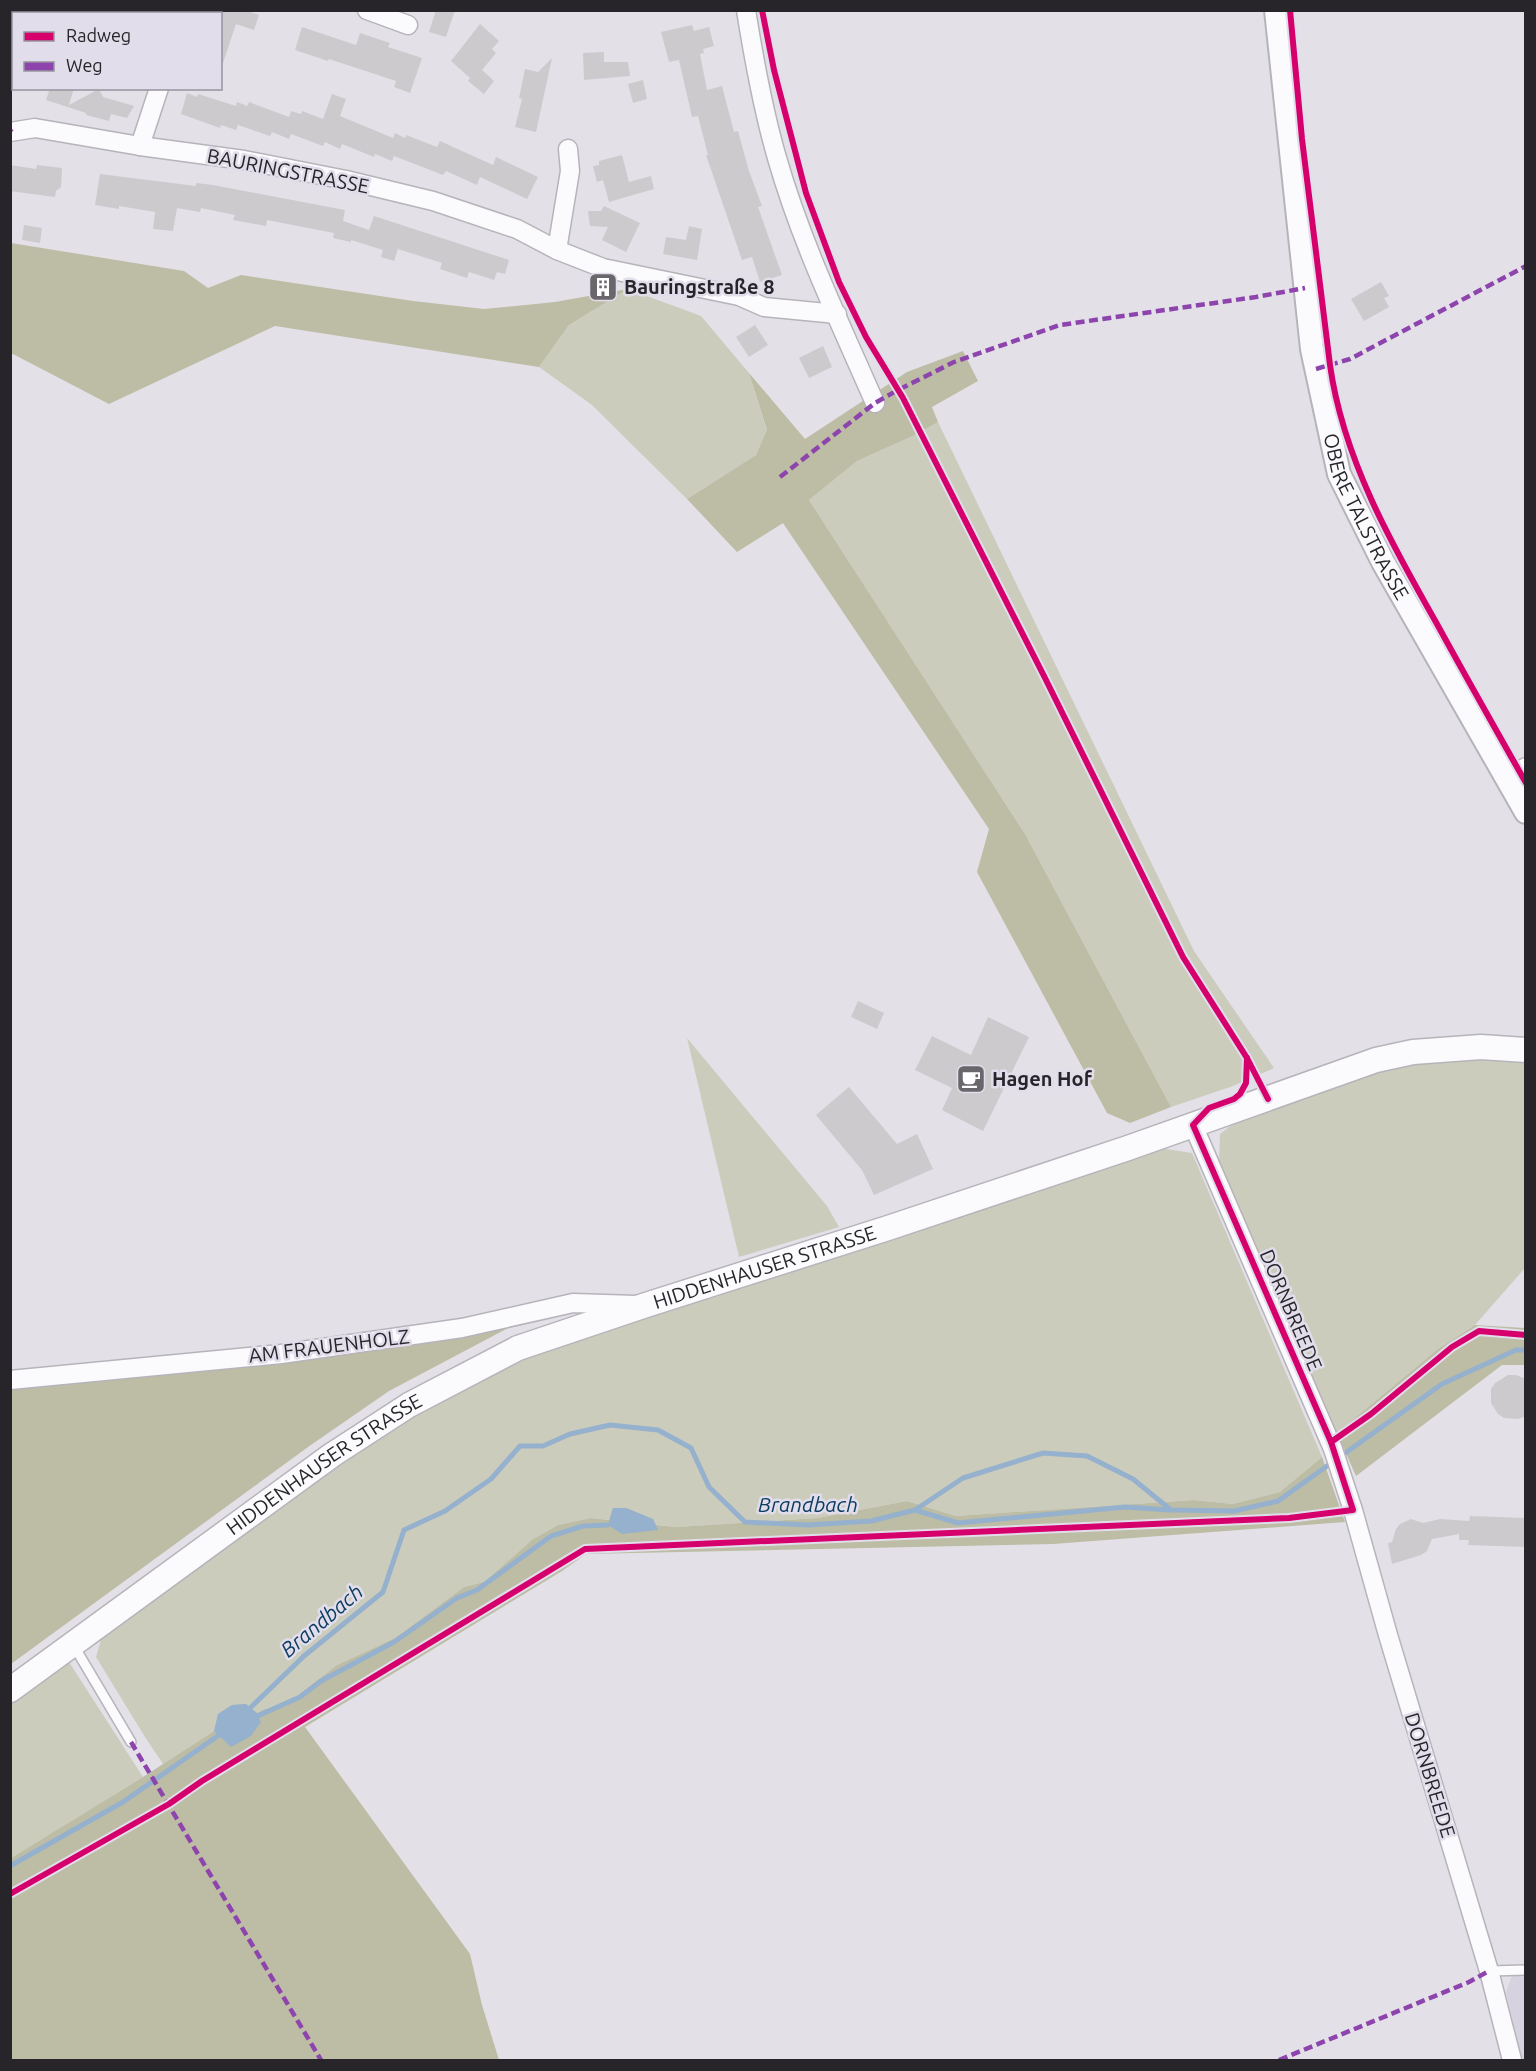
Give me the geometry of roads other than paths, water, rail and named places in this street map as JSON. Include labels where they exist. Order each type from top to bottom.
[{"type":"main road","name":"HIDDENHAUSER STRASSE","points":[[10,1690],[332,1455],[409,1405],[518,1348],[910,1221],[1376,1060],[1413,1052],[1481,1047],[1526,1050]]},
{"type":"street","points":[[366,10],[408,25]]},
{"type":"street","points":[[746,10],[777,158],[801,229],[875,403]]},
{"type":"street","name":"OBERE TALSTRASSE","points":[[1276,10],[1312,349],[1339,474],[1383,562],[1516,773],[1526,812]]},
{"type":"street","points":[[140,146],[158,90]]},
{"type":"street","name":"BAURINGSTRASSE","points":[[10,132],[35,129],[255,162],[346,180],[433,201],[517,229],[557,250],[603,268],[739,296],[764,307],[837,315]]},
{"type":"street","points":[[557,250],[570,171],[568,149]]},
{"type":"street","name":"DORNBREEDE","points":[[1193,1125],[1333,1449],[1490,1971],[1512,2061]]},
{"type":"street","name":"AM FRAUENHOLZ","points":[[10,1380],[281,1354],[462,1328],[573,1303],[646,1305]]},
{"type":"lane","points":[[74,1645],[130,1742]]},
{"type":"lane","points":[[1490,1971],[1526,1970]]},
{"type":"water","points":[[613,1508],[626,1508],[653,1519],[658,1530],[622,1534],[608,1525]]},
{"type":"water","points":[[246,1704],[257,1713],[261,1722],[251,1736],[231,1747],[214,1731],[218,1714],[232,1705]]},
{"type":"waterway","name":"Brandbach","points":[[247,1711],[304,1656],[383,1592],[404,1530],[445,1511],[491,1479],[520,1446],[543,1446],[570,1434],[610,1425],[658,1430],[691,1448],[709,1487],[745,1522],[808,1525],[871,1521],[915,1510],[963,1478],[1043,1453],[1087,1456],[1133,1479],[1171,1510],[1234,1511],[1278,1501],[1442,1384],[1516,1350],[1526,1350]]},
{"type":"waterway","points":[[915,1510],[958,1523],[1125,1507],[1169,1510]]},
{"type":"waterway","points":[[253,1718],[300,1697],[321,1681],[394,1642],[457,1598],[477,1590],[551,1536],[583,1526],[608,1525]]},
{"type":"waterway","name":"Brandbach","points":[[10,1866],[123,1802],[222,1733]]},
{"type":"place","name":"Bauringstraße 8","points":[[603,287]]},
{"type":"place","name":"Hagen Hof","points":[[971,1079]]}]
